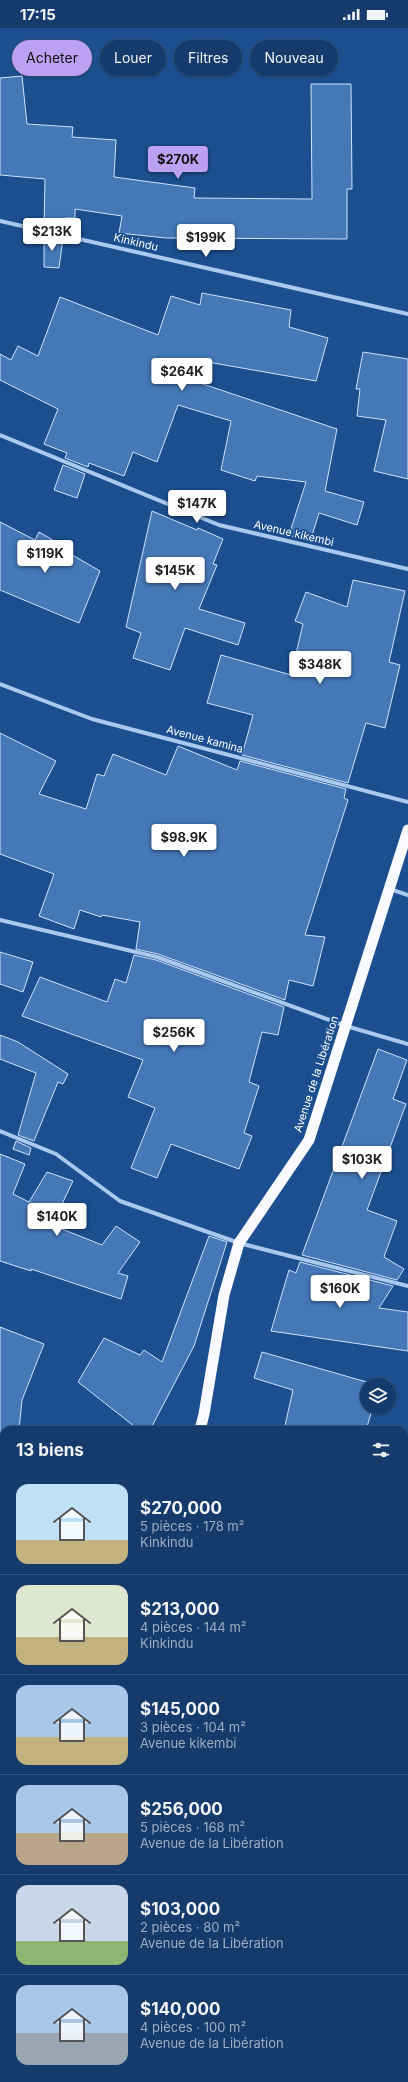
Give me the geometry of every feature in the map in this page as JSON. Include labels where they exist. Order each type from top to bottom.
[{"type":"highway","name":"Avenue de la Libération","points":[[201,1426],[224,1295],[238,1243],[309,1140],[408,830]]},
{"type":"street","name":"Kinkindu","points":[[0,221],[408,314]]},
{"type":"street","name":"Avenue kikembi","points":[[0,435],[219,525],[408,569]]},
{"type":"street","name":"Avenue kamina","points":[[0,684],[92,720],[408,802]]},
{"type":"street","points":[[390,888],[408,895]]},
{"type":"street","points":[[0,920],[157,957],[346,1026],[408,1044]]},
{"type":"street","points":[[0,1131],[56,1154],[120,1201],[238,1243],[408,1286]]},
{"type":"building","points":[[22,76],[27,124],[73,127],[72,137],[116,140],[114,177],[195,188],[194,198],[312,199],[311,84],[351,84],[352,189],[347,189],[347,239],[166,238],[119,233],[122,216],[75,209],[75,218],[65,218],[63,232],[44,228],[45,179],[0,175],[0,78]]},
{"type":"building","points":[[44,235],[63,239],[59,268],[44,267]]},
{"type":"building","points":[[202,293],[291,310],[289,327],[328,338],[316,381],[196,360],[191,380],[337,429],[325,491],[364,502],[357,525],[319,513],[310,542],[289,535],[306,482],[257,476],[255,481],[221,470],[231,421],[178,405],[157,462],[133,452],[124,476],[89,463],[88,467],[65,458],[67,453],[44,444],[58,409],[0,380],[0,354],[11,360],[18,346],[38,356],[60,297],[158,335],[171,296],[200,305]]},
{"type":"building","points":[[363,352],[408,359],[408,479],[374,471],[386,420],[357,416],[360,389],[356,389]]},
{"type":"building","points":[[63,465],[85,474],[77,498],[54,490]]},
{"type":"building","points":[[152,511],[223,539],[213,564],[217,565],[199,609],[245,623],[238,645],[185,628],[170,670],[133,658],[141,633],[126,627]]},
{"type":"building","points":[[0,522],[35,540],[39,532],[63,546],[62,549],[100,571],[79,623],[0,590]]},
{"type":"building","points":[[353,580],[405,591],[389,662],[400,665],[385,728],[366,723],[348,783],[242,755],[253,715],[207,703],[221,655],[291,675],[303,624],[295,621],[306,592],[347,607]]},
{"type":"building","points":[[0,733],[56,761],[39,794],[86,809],[97,774],[104,776],[113,754],[166,775],[178,746],[237,770],[240,761],[346,789],[344,798],[348,800],[305,935],[325,937],[313,986],[289,980],[285,1000],[158,954],[136,949],[140,922],[102,915],[101,917],[80,910],[74,929],[39,916],[54,874],[0,854]]},
{"type":"building","points":[[0,952],[33,962],[23,992],[0,984]]},
{"type":"building","points":[[134,955],[156,960],[284,1007],[278,1035],[262,1032],[249,1082],[259,1086],[244,1133],[252,1136],[239,1169],[171,1144],[157,1178],[131,1168],[155,1108],[128,1097],[143,1060],[22,1016],[40,977],[107,1002],[115,979],[126,983]]},
{"type":"building","points":[[0,1035],[18,1042],[68,1074],[63,1084],[58,1082],[34,1141],[18,1135],[36,1073],[0,1059]]},
{"type":"building","points":[[378,1049],[407,1060],[393,1099],[406,1104],[367,1210],[397,1221],[384,1257],[404,1269],[397,1280],[302,1255]]},
{"type":"building","points":[[16,1141],[31,1148],[29,1155],[13,1149]]},
{"type":"building","points":[[0,1154],[25,1164],[13,1194],[29,1202],[47,1172],[73,1181],[52,1225],[102,1245],[116,1226],[140,1242],[118,1273],[128,1276],[121,1299],[31,1269],[31,1271],[0,1261]]},
{"type":"building","points":[[209,1236],[227,1242],[194,1346],[152,1426],[134,1426],[78,1382],[104,1338],[140,1355],[144,1350],[162,1362]]},
{"type":"building","points":[[300,1262],[393,1286],[379,1308],[408,1312],[408,1351],[271,1331],[289,1270],[296,1273]]},
{"type":"building","points":[[0,1327],[44,1344],[22,1400],[19,1426],[0,1426]]},
{"type":"building","points":[[262,1352],[360,1380],[360,1414],[371,1414],[367,1426],[285,1426],[293,1390],[254,1378]]}]
